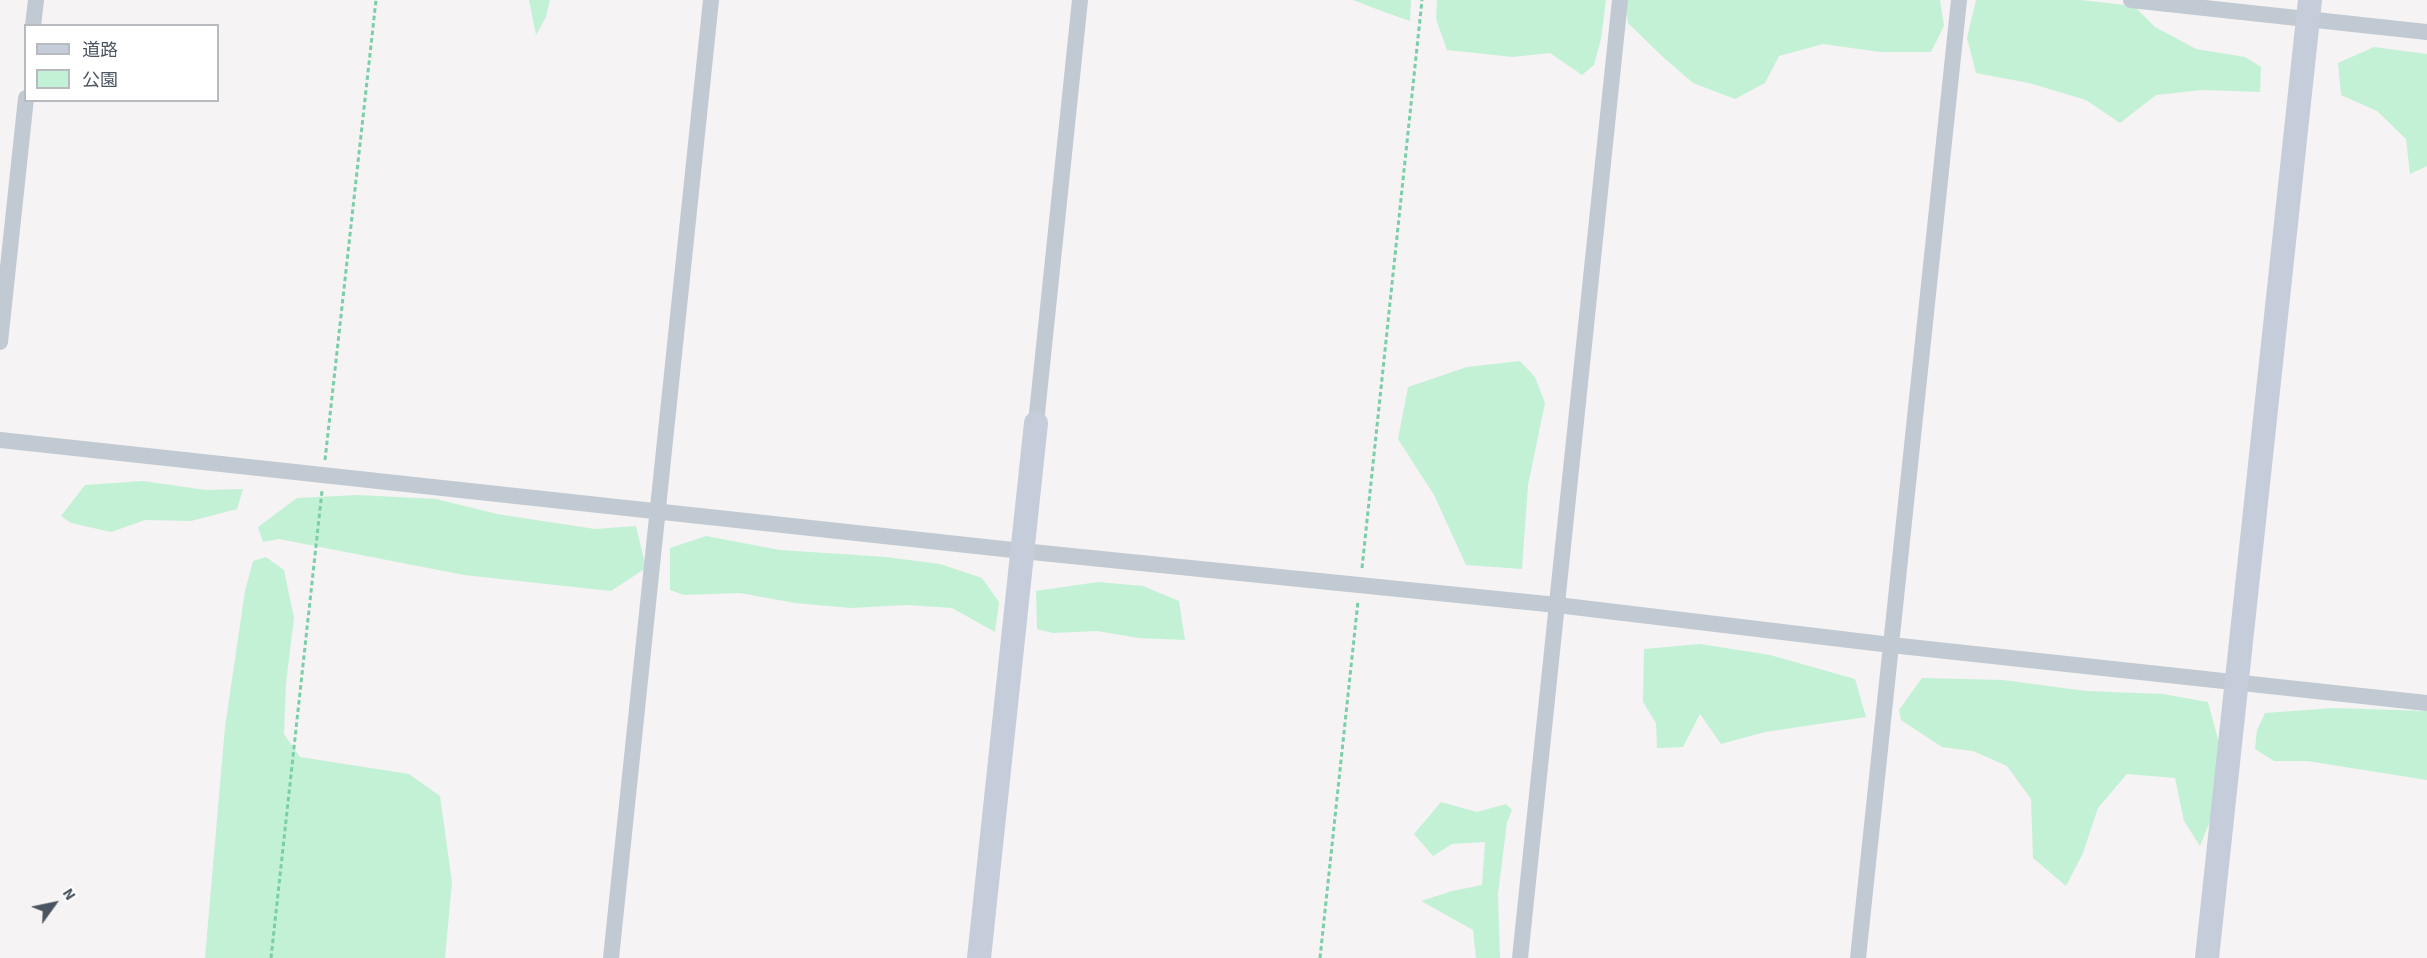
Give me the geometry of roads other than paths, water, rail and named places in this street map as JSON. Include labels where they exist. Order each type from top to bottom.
[{"type":"street","points":[[33,24],[36,0]]},
{"type":"street","points":[[611,958],[711,0]]},
{"type":"street","points":[[979,958],[1080,0]]},
{"type":"street","points":[[1520,958],[1620,0]]},
{"type":"street","points":[[1858,958],[1959,0]]},
{"type":"street","points":[[2132,0],[2309,10],[2427,32]]},
{"type":"street","points":[[2207,958],[2309,10]]},
{"type":"street","points":[[0,342],[26,102]]},
{"type":"street","points":[[0,440],[1022,551],[1557,605],[1891,645],[2427,703]]}]
